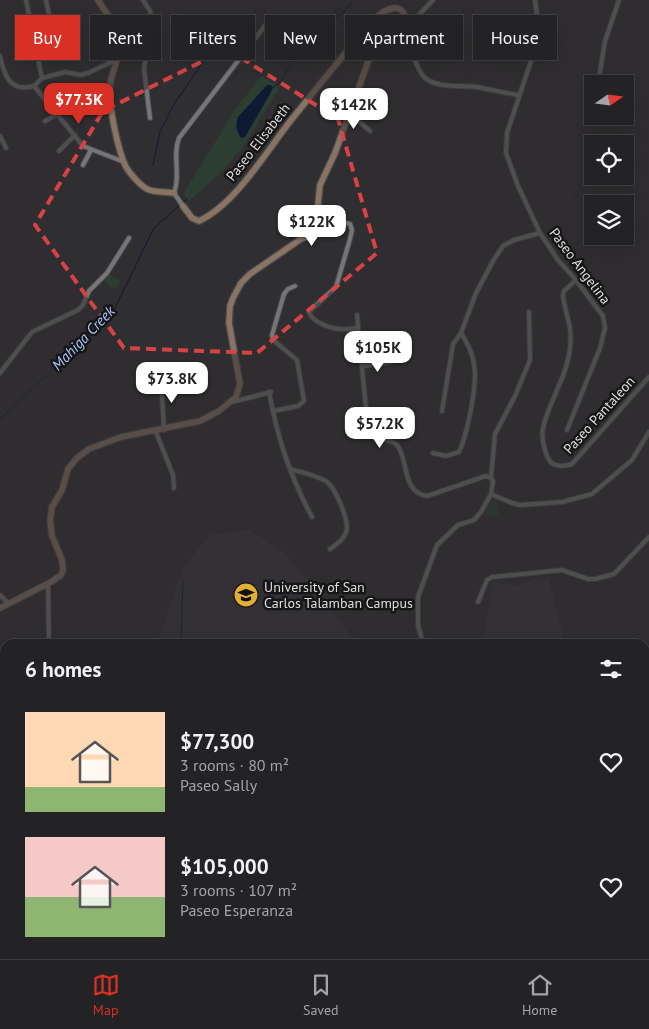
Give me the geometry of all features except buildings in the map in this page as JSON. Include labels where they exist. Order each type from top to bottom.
[{"type":"street","points":[[26,0],[42,78]]},
{"type":"street","points":[[46,0],[49,15]]},
{"type":"street","points":[[98,0],[108,15]]},
{"type":"street","points":[[143,0],[150,11],[152,20],[144,69],[150,118]]},
{"type":"street","points":[[418,15],[432,0]]},
{"type":"street","name":"Paseo Angelina","points":[[535,0],[538,23],[537,43],[507,133],[506,153],[518,186],[540,233],[558,260],[576,280],[603,316],[605,328],[600,348],[567,430]]},
{"type":"street","points":[[599,75],[605,41],[619,0]]},
{"type":"street","name":"Paseo Elisabeth","points":[[379,15],[387,9],[397,8],[404,15]]},
{"type":"street","points":[[116,60],[110,94],[115,127],[124,162],[128,170],[147,189],[174,193],[176,185],[176,150],[179,138],[265,26]]},
{"type":"street","name":"Paseo Elisabeth","points":[[174,193],[192,218],[197,221],[204,219],[234,194],[246,180],[290,121],[345,54]]},
{"type":"street","points":[[0,56],[4,74],[9,82],[25,87],[34,86],[42,78],[65,72],[81,75],[116,60]]},
{"type":"street","points":[[0,608],[48,584],[61,575],[63,566],[52,536],[50,520],[52,507],[62,490],[68,469],[77,458],[89,449],[121,437],[156,432],[200,421],[214,415],[232,402],[238,393],[240,384],[229,323],[230,306],[233,298],[241,283],[250,274],[298,241],[307,233],[313,223],[318,208],[320,185],[335,153],[369,60]]},
{"type":"street","points":[[416,60],[421,73],[430,81],[439,84],[477,87],[520,96]]},
{"type":"street","points":[[34,86],[84,146],[124,162]]},
{"type":"street","points":[[45,121],[72,106]]},
{"type":"street","points":[[350,114],[370,131]]},
{"type":"street","points":[[0,136],[6,148]]},
{"type":"street","points":[[59,151],[75,136]]},
{"type":"street","points":[[83,165],[91,150]]},
{"type":"street","points":[[298,241],[337,224],[344,222],[350,224],[352,230],[336,287],[309,312],[313,320],[330,326],[340,329],[358,328]]},
{"type":"street","points":[[442,411],[453,344],[461,333],[476,293],[493,261],[503,246],[514,240],[540,233]]},
{"type":"street","points":[[0,373],[32,332],[78,310],[89,291],[107,273],[129,238]]},
{"type":"street","name":"Paseo Pantaleon","points":[[576,280],[564,292],[563,296],[571,332],[570,351],[563,377],[543,428],[542,438],[549,460],[559,465],[572,464],[649,377]]},
{"type":"street","points":[[273,411],[298,406],[304,401],[297,360],[273,340],[272,335],[284,294],[288,289],[295,286]]},
{"type":"street","points":[[422,639],[418,625],[418,597],[437,545],[458,525],[474,520],[491,494],[495,434],[515,396],[530,360],[529,312]]},
{"type":"street","points":[[357,315],[367,419],[370,430],[373,435],[396,444],[400,449],[406,474],[414,490],[420,495],[427,496],[486,476],[491,478]]},
{"type":"street","points":[[433,453],[446,456],[459,452],[466,430],[474,390],[475,366],[472,354],[461,333]]},
{"type":"street","points":[[360,337],[388,334]]},
{"type":"street","points":[[363,366],[391,362]]},
{"type":"street","points":[[161,379],[164,430]]},
{"type":"street","points":[[232,402],[270,392],[277,434],[296,488],[312,517]]},
{"type":"street","points":[[156,432],[173,474],[174,488]]},
{"type":"street","points":[[491,494],[512,504],[520,505],[562,502],[592,494],[632,460],[649,432]]},
{"type":"street","points":[[290,469],[326,481],[333,488],[347,529],[342,540],[330,549]]},
{"type":"street","points":[[478,602],[487,580],[492,577],[562,570],[588,579],[614,574],[649,537]]},
{"type":"street","points":[[48,584],[49,639]]},
{"type":"street","points":[[0,595],[9,604]]},
{"type":"highlighted area","points":[[227,49],[338,119],[377,253],[257,353],[124,348],[35,225],[103,111]]},
{"type":"shaded area","name":"University of San Carlos Talamban Campus","points":[[250,530],[285,553],[354,639],[159,639],[183,567],[210,535]]},
{"type":"shaded area","points":[[533,579],[549,579],[564,639],[483,639],[489,611],[492,582],[518,586]]},
{"type":"green space","points":[[261,76],[280,87],[247,141],[224,170],[189,201],[183,194],[234,111]]},
{"type":"green space","points":[[109,274],[121,282],[115,290],[104,282]]},
{"type":"green space","points":[[493,500],[497,502],[500,518],[484,514]]},
{"type":"water","points":[[267,85],[271,85],[273,88],[245,137],[241,138],[236,123],[238,117]]},
{"type":"waterway","points":[[273,88],[282,80],[294,61],[335,18],[343,13],[353,0]]},
{"type":"waterway","points":[[153,165],[160,132],[174,104],[204,60]]},
{"type":"waterway","name":"Mahiga Creek","points":[[0,419],[113,312],[154,228],[187,199]]},
{"type":"waterway","points":[[181,639],[183,581]]},
{"type":"place","name":"University of San Carlos Talamban Campus","points":[[246,595]]}]
